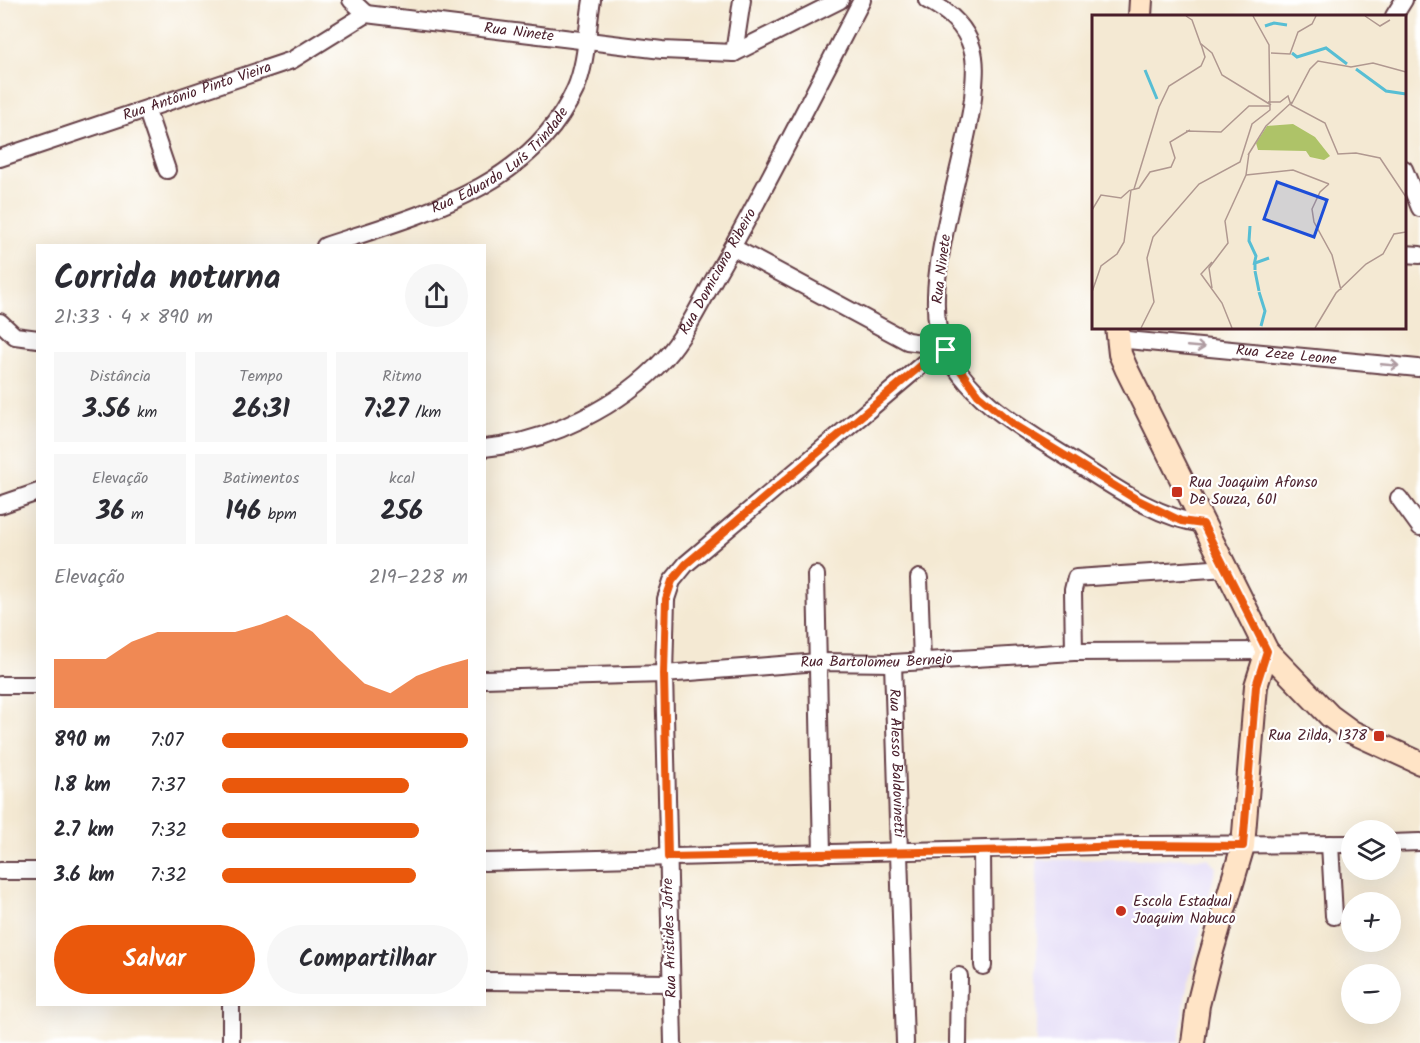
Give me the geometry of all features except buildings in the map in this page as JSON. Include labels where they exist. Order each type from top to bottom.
[{"type":"main road","points":[[1140,15],[1141,0]]},
{"type":"main road","points":[[1117,333],[1125,368],[1267,651],[1330,716],[1352,732],[1420,763]]},
{"type":"main road","points":[[1193,1043],[1198,1005],[1209,961],[1243,846],[1256,686],[1267,651]]},
{"type":"street","points":[[351,0],[366,14]]},
{"type":"street","name":"Rua Eduardo Luís Trindade","points":[[332,244],[464,197],[500,176],[526,155],[551,127],[575,90],[584,60],[592,0]]},
{"type":"street","points":[[734,53],[742,0]]},
{"type":"street","name":"Rua Ninete","points":[[366,14],[702,53],[734,53],[840,0]]},
{"type":"street","name":"Rua Domiciano Ribeiro","points":[[486,448],[531,439],[583,418],[627,391],[665,358],[732,247],[862,0]]},
{"type":"street","name":"Rua Ninete","points":[[927,0],[945,9],[960,24],[972,49],[975,80],[970,121],[941,256],[937,286],[936,313],[945,348],[978,395],[1013,424],[1134,498],[1181,521],[1203,524]]},
{"type":"street","name":"Rua Antônio Pinto Vieira","points":[[0,159],[292,60],[366,14]]},
{"type":"street","points":[[147,111],[167,170]]},
{"type":"street","points":[[1405,171],[1420,208]]},
{"type":"street","points":[[732,247],[907,341],[945,348]]},
{"type":"street","points":[[1405,254],[1420,255]]},
{"type":"street","points":[[0,322],[15,336],[36,339]]},
{"type":"street","name":"Rua Zeze Leone","points":[[1117,333],[1419,364]]},
{"type":"street","name":"Rua Aristides Jofre","points":[[673,1043],[664,674],[666,599],[672,581],[686,564],[924,363],[945,348]]},
{"type":"street","points":[[0,505],[36,493]]},
{"type":"street","points":[[1399,498],[1420,527]]},
{"type":"street","points":[[1074,652],[1073,590],[1076,578],[1227,568]]},
{"type":"street","points":[[816,575],[822,854]]},
{"type":"street","points":[[919,578],[922,661]]},
{"type":"street","name":"Rua Bartolomeu Bernejo","points":[[486,679],[664,674],[818,663],[893,663],[1074,652],[1267,651]]},
{"type":"street","name":"Rua Alesso Baldovinetti","points":[[893,663],[905,1043]]},
{"type":"street","points":[[0,685],[36,685]]},
{"type":"street","points":[[1401,843],[1420,842]]},
{"type":"street","points":[[1329,844],[1334,916]]},
{"type":"street","points":[[486,862],[982,851],[1138,845],[1341,844]]},
{"type":"street","points":[[982,851],[983,966]]},
{"type":"street","points":[[0,871],[36,871]]},
{"type":"street","points":[[958,1043],[959,976]]},
{"type":"street","points":[[486,981],[671,983]]},
{"type":"street","points":[[231,1006],[231,1043]]},
{"type":"shaded area","name":"Escola Estadual Joaquim Nabuco","points":[[1208,858],[1216,867],[1186,992],[1179,1043],[1037,1043],[1037,860]]},
{"type":"place","name":"Rua Joaquim Afonso De Souza, 601","points":[[1177,492]]},
{"type":"place","name":"Rua Zilda, 1378","points":[[1379,736]]},
{"type":"place","name":"Escola Estadual Joaquim Nabuco","points":[[1121,911]]},
{"type":"route","points":[[946,350],[978,395],[1013,424],[1134,498],[1181,521],[1203,524],[1267,651],[1256,686],[1243,846],[1138,845],[1030,850],[668,857],[664,674],[666,599],[672,581],[686,564],[924,363],[946,350]]}]
